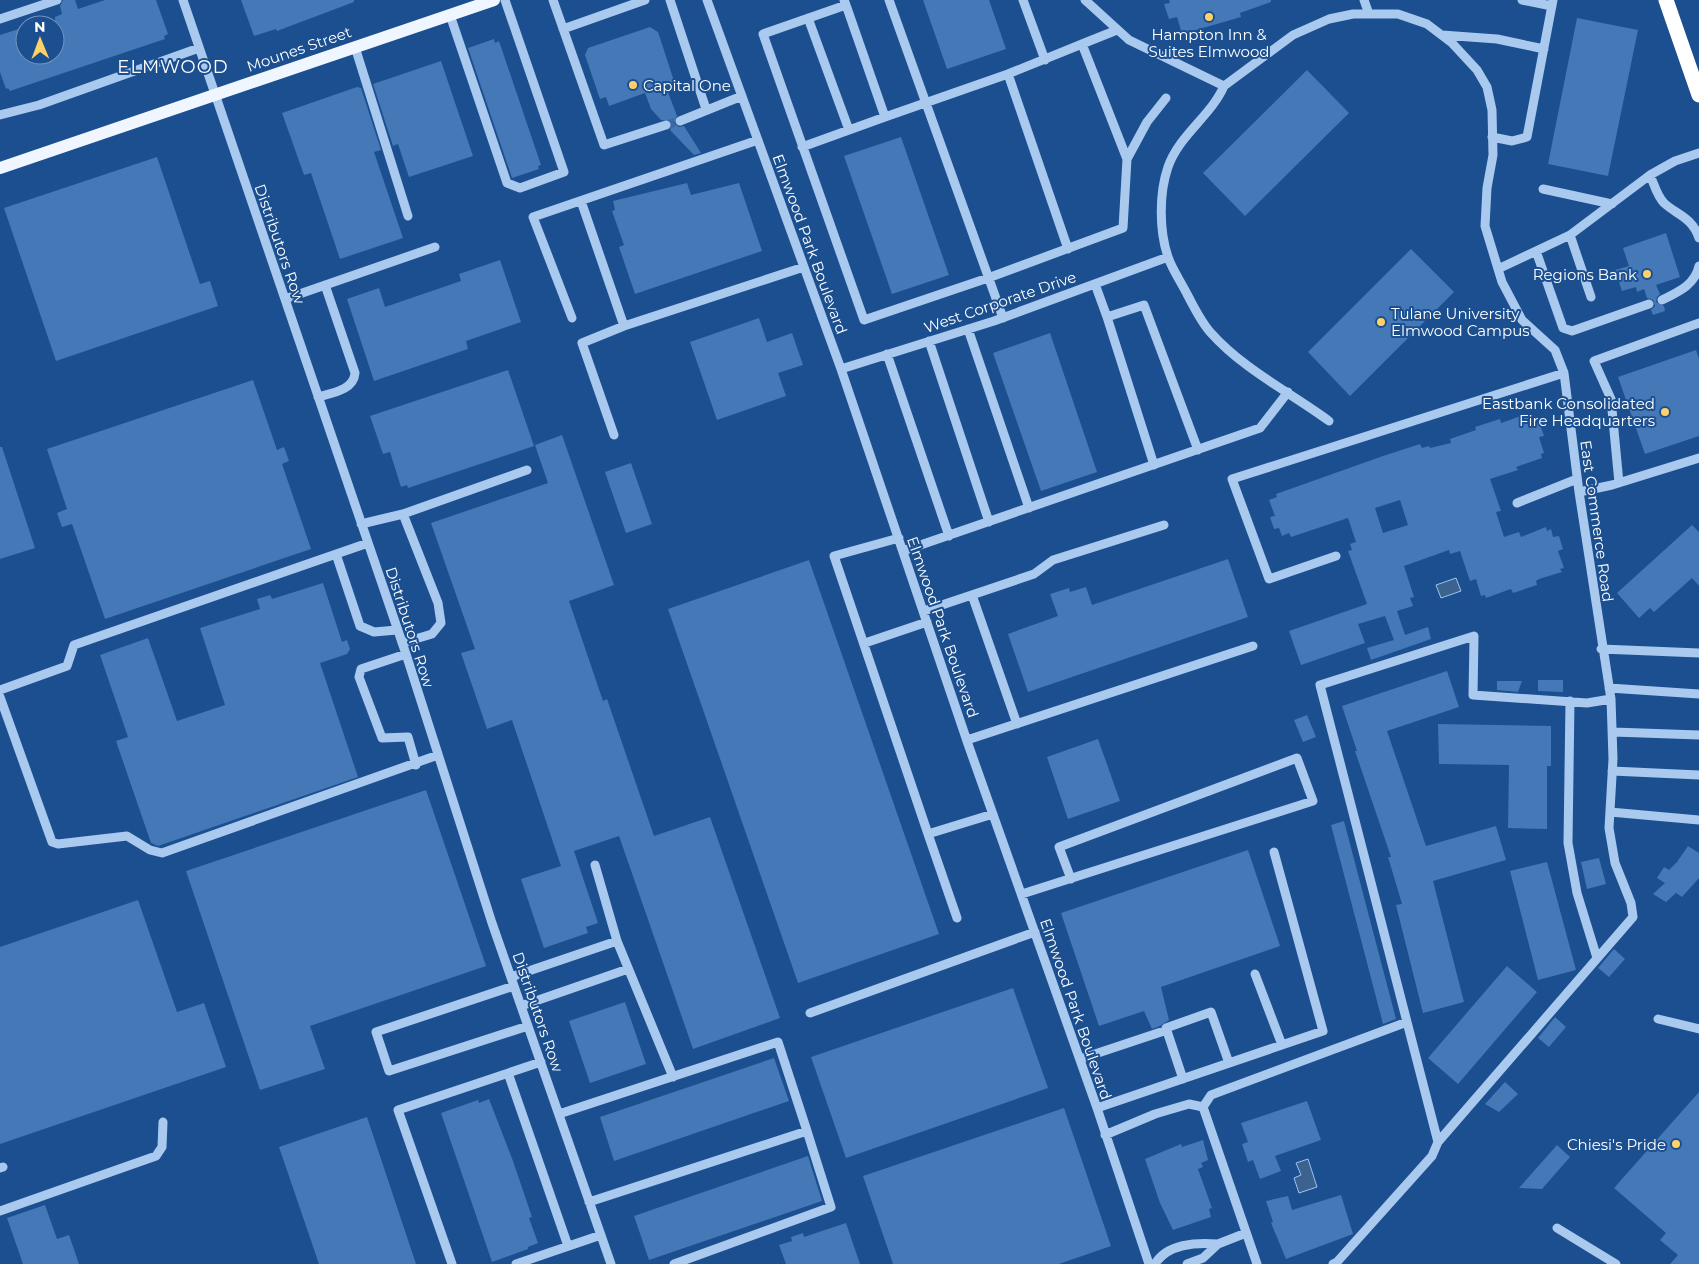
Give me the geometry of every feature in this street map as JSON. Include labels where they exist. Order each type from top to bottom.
[{"type":"highway","points":[[1666,0],[1699,96]]},
{"type":"highway","points":[[1683,50],[1699,59]]},
{"type":"main road","name":"Mounes Street","points":[[0,168],[494,0]]},
{"type":"street","points":[[0,19],[57,0]]},
{"type":"street","name":"Distributors Row","points":[[183,0],[406,654],[521,1006],[610,1264]]},
{"type":"street","points":[[450,15],[508,183],[520,188],[564,172],[505,0]]},
{"type":"street","points":[[553,0],[604,145],[666,126]]},
{"type":"street","points":[[563,28],[645,0]]},
{"type":"street","points":[[670,0],[706,109]]},
{"type":"street","name":"Elmwood Park Boulevard","points":[[707,0],[804,266],[967,740],[1097,1108],[1149,1264]]},
{"type":"street","points":[[890,0],[924,102],[1003,318]]},
{"type":"street","points":[[1023,0],[1046,60]]},
{"type":"street","points":[[1084,0],[1129,40],[1224,86]]},
{"type":"street","points":[[1364,0],[1369,14]]},
{"type":"street","points":[[1492,137],[1512,141],[1527,136],[1553,3],[1522,0]]},
{"type":"street","points":[[885,117],[845,3],[762,34],[864,320],[988,278],[1123,228],[1127,159],[1082,44]]},
{"type":"street","name":"East Commerce Road","points":[[1329,422],[1243,361],[1211,332],[1193,304],[1168,257],[1161,226],[1164,188],[1168,166],[1186,134],[1220,97],[1224,86],[1293,35],[1330,19],[1353,14],[1398,14],[1427,24],[1442,36],[1477,70],[1486,87],[1492,110],[1492,155],[1487,188],[1485,226],[1498,269],[1522,320],[1555,350],[1564,373],[1577,479],[1611,699],[1613,732],[1609,828],[1615,863],[1631,903],[1633,917],[1597,958]]},
{"type":"street","points":[[808,18],[849,130]]},
{"type":"street","points":[[802,147],[1046,60],[1117,30]]},
{"type":"street","points":[[1442,36],[1497,39],[1544,49]]},
{"type":"street","points":[[355,47],[408,216]]},
{"type":"street","points":[[0,115],[39,104],[199,48]]},
{"type":"street","points":[[1008,74],[1068,248]]},
{"type":"street","points":[[680,121],[742,96]]},
{"type":"street","points":[[1127,159],[1147,122],[1166,98]]},
{"type":"street","points":[[572,318],[533,217],[758,140]]},
{"type":"street","points":[[1498,269],[1570,235],[1650,175],[1675,162],[1699,153]]},
{"type":"street","points":[[1650,175],[1659,197],[1665,204],[1682,214],[1699,238]]},
{"type":"street","points":[[1543,189],[1612,204]]},
{"type":"street","points":[[581,201],[624,326]]},
{"type":"street","points":[[1570,235],[1591,297]]},
{"type":"street","points":[[285,299],[434,247]]},
{"type":"street","points":[[1536,251],[1563,328],[1572,331],[1649,304]]},
{"type":"street","name":"West Corporate Drive","points":[[840,369],[1003,318],[1168,257]]},
{"type":"street","points":[[614,435],[582,344],[624,326],[804,266]]},
{"type":"street","points":[[1662,300],[1684,290],[1698,276],[1699,266]]},
{"type":"street","points":[[1095,284],[1154,464]]},
{"type":"street","points":[[318,397],[350,386],[355,380],[355,373],[325,285]]},
{"type":"street","points":[[1107,317],[1144,305],[1198,450]]},
{"type":"street","points":[[1619,483],[1611,399],[1594,361],[1699,323]]},
{"type":"street","points":[[968,329],[1029,508]]},
{"type":"street","points":[[929,341],[989,522]]},
{"type":"street","points":[[887,354],[949,536]]},
{"type":"street","points":[[1336,556],[1269,579],[1232,479],[1275,467],[1564,373]]},
{"type":"street","points":[[903,551],[1260,428],[1288,392]]},
{"type":"street","points":[[1579,492],[1619,483],[1699,458]]},
{"type":"street","points":[[361,524],[403,514],[527,470]]},
{"type":"street","points":[[1517,502],[1577,479]]},
{"type":"street","points":[[402,643],[432,634],[441,623],[438,603],[403,514]]},
{"type":"street","points":[[924,611],[1034,574],[1052,560],[1164,525]]},
{"type":"street","points":[[899,538],[834,556],[957,918]]},
{"type":"street","points":[[0,690],[67,666],[74,645],[368,543]]},
{"type":"street","points":[[336,554],[360,626],[374,632],[397,630]]},
{"type":"street","points":[[972,595],[1017,724]]},
{"type":"street","points":[[865,643],[927,622]]},
{"type":"street","points":[[1438,1142],[1320,685],[1474,636],[1473,695],[1586,702],[1611,699]]},
{"type":"street","points":[[967,740],[1253,646]]},
{"type":"street","points":[[1602,649],[1699,653]]},
{"type":"street","points":[[406,654],[361,669],[359,677],[382,738],[408,736],[416,765]]},
{"type":"street","points":[[1609,688],[1699,694]]},
{"type":"street","points":[[0,697],[52,842],[58,844],[127,836],[150,850],[162,853],[416,765],[438,755]]},
{"type":"street","points":[[1333,1264],[1337,1262],[1432,1156],[1438,1142],[1597,958],[1577,893],[1568,843],[1570,701]]},
{"type":"street","points":[[1613,732],[1699,736]]},
{"type":"street","points":[[1022,894],[1071,879],[1313,801],[1297,758],[1059,847],[1071,879]]},
{"type":"street","points":[[1612,771],[1699,775]]},
{"type":"street","points":[[1610,812],[1699,820]]},
{"type":"street","points":[[928,834],[993,814]]},
{"type":"street","points":[[1097,1108],[1323,1031],[1274,852]]},
{"type":"street","points":[[595,866],[617,941],[673,1077]]},
{"type":"street","points":[[810,1013],[1035,932]]},
{"type":"street","points":[[528,1026],[389,1071],[376,1032],[513,982],[617,941]]},
{"type":"street","points":[[521,1006],[628,969]]},
{"type":"street","points":[[1255,974],[1282,1045]]},
{"type":"street","points":[[1080,1060],[1167,1030],[1166,1028],[1211,1012],[1229,1063]]},
{"type":"street","points":[[1658,1020],[1699,1029]]},
{"type":"street","points":[[1257,1264],[1204,1107],[1211,1095],[1407,1022]]},
{"type":"street","points":[[1167,1030],[1183,1079]]},
{"type":"street","points":[[559,1114],[778,1042],[831,1207],[674,1264]]},
{"type":"street","points":[[452,1264],[398,1110],[540,1062]]},
{"type":"street","points":[[508,1073],[568,1246]]},
{"type":"street","points":[[1105,1135],[1189,1104],[1204,1107]]},
{"type":"street","points":[[0,1210],[156,1156],[162,1147],[163,1122]]},
{"type":"street","points":[[589,1202],[807,1131]]},
{"type":"street","points":[[1556,1228],[1616,1264]]},
{"type":"street","points":[[1187,1264],[1203,1258],[1218,1244],[1246,1233]]},
{"type":"street","points":[[516,1264],[601,1235]]},
{"type":"street","points":[[1154,1264],[1161,1255],[1196,1242],[1218,1244]]},
{"type":"water","points":[[1456,578],[1461,591],[1441,598],[1436,585]]},
{"type":"water","points":[[1308,1159],[1317,1187],[1299,1193],[1294,1178],[1301,1175],[1296,1163]]},
{"type":"building","points":[[63,0],[75,0],[78,9],[105,0],[156,0],[168,34],[164,36],[165,39],[10,91],[8,88],[6,89],[0,72],[0,35],[15,30],[15,65],[65,65],[65,15],[60,15],[62,14],[60,6]]},
{"type":"building","points":[[241,0],[354,0],[354,2],[277,31],[276,29],[254,36]]},
{"type":"building","points":[[923,0],[989,0],[1006,49],[947,69]]},
{"type":"building","name":"Hampton Inn & Suites Elmwood","points":[[1169,0],[1271,0],[1271,2],[1240,13],[1241,17],[1182,34],[1177,17],[1169,19],[1164,4],[1170,3]]},
{"type":"building","points":[[1577,18],[1638,30],[1608,176],[1548,164]]},
{"type":"building","name":"Capital One","points":[[650,27],[658,32],[675,84],[666,87],[677,116],[674,123],[679,127],[684,126],[701,153],[694,155],[670,130],[672,126],[671,121],[661,120],[651,109],[645,93],[609,106],[606,97],[600,99],[585,55],[588,48]]},
{"type":"building","points":[[494,39],[495,43],[499,41],[541,165],[538,166],[539,169],[512,178],[468,48]]},
{"type":"building","points":[[441,61],[473,156],[409,177],[398,144],[393,146],[373,84]]},
{"type":"building","points":[[1307,70],[1349,113],[1245,216],[1203,173]]},
{"type":"building","points":[[357,87],[361,88],[381,150],[374,152],[403,238],[340,259],[311,173],[304,175],[282,113]]},
{"type":"building","points":[[901,137],[949,275],[892,294],[844,156]]},
{"type":"building","points":[[157,157],[200,284],[210,281],[218,306],[56,361],[4,208]]},
{"type":"building","points":[[687,183],[691,195],[739,183],[762,251],[635,294],[619,247],[624,245],[612,211],[615,210],[613,201]]},
{"type":"building","name":"Regions Bank","points":[[1666,233],[1680,277],[1656,285],[1660,294],[1656,302],[1664,306],[1665,311],[1653,315],[1651,310],[1655,306],[1653,300],[1647,298],[1644,289],[1637,292],[1636,287],[1622,291],[1615,270],[1629,266],[1623,248]]},
{"type":"building","name":"Tulane University Elmwood Campus","points":[[1411,249],[1454,292],[1350,396],[1308,352]]},
{"type":"building","points":[[500,260],[521,322],[466,341],[468,349],[374,381],[347,299],[379,288],[385,307],[461,281],[459,274]]},
{"type":"building","points":[[759,318],[767,342],[792,333],[803,365],[778,373],[786,396],[717,420],[690,342]]},
{"type":"building","points":[[1050,333],[1097,472],[1041,491],[993,353]]},
{"type":"building","name":"Eastbank Consolidated Fire Headquarters","points":[[1696,350],[1699,359],[1699,436],[1645,454],[1618,377]]},
{"type":"building","points":[[508,370],[534,446],[408,488],[407,485],[401,487],[390,452],[383,454],[370,416]]},
{"type":"building","points":[[253,380],[277,450],[284,447],[289,461],[282,464],[311,549],[105,619],[72,524],[62,527],[57,513],[67,509],[47,449]]},
{"type":"building","points":[[1527,414],[1528,417],[1531,416],[1534,424],[1539,422],[1544,436],[1539,437],[1544,453],[1541,454],[1542,458],[1516,467],[1518,470],[1490,479],[1501,511],[1496,512],[1504,537],[1519,532],[1521,537],[1546,527],[1547,531],[1551,529],[1553,537],[1559,536],[1563,549],[1558,551],[1564,568],[1560,569],[1562,572],[1539,579],[1536,581],[1537,585],[1513,593],[1511,589],[1486,598],[1485,595],[1481,596],[1476,579],[1470,581],[1460,551],[1450,554],[1449,550],[1404,566],[1414,597],[1410,598],[1413,606],[1397,611],[1405,635],[1428,627],[1431,639],[1371,660],[1367,648],[1394,640],[1385,616],[1358,624],[1365,643],[1301,665],[1289,631],[1367,604],[1348,551],[1352,550],[1350,544],[1356,542],[1348,518],[1291,537],[1289,533],[1282,536],[1279,528],[1274,529],[1270,517],[1275,516],[1269,500],[1277,497],[1276,494],[1383,456],[1420,444],[1422,448],[1429,446],[1430,448],[1451,443],[1450,439],[1476,430],[1475,427],[1500,419],[1501,423]],"holes":[[[1400,500],[1408,525],[1383,533],[1375,508]]]},
{"type":"building","points":[[562,435],[614,585],[569,601],[603,701],[607,699],[654,836],[710,817],[780,1018],[693,1049],[619,836],[574,851],[598,923],[586,927],[588,933],[544,948],[521,879],[561,866],[512,720],[487,729],[461,653],[475,649],[431,523],[548,483],[535,445]]},
{"type":"building","points":[[0,447],[2,447],[35,548],[0,559]]},
{"type":"building","points":[[631,463],[652,524],[626,533],[605,472]]},
{"type":"building","points":[[1692,525],[1699,532],[1699,586],[1692,578],[1654,612],[1650,608],[1639,618],[1617,593]]},
{"type":"building","points":[[1228,559],[1248,617],[1028,692],[1008,634],[1058,616],[1050,594],[1069,588],[1070,592],[1086,587],[1092,605]]},
{"type":"building","points":[[809,560],[939,934],[798,983],[668,609]]},
{"type":"building","points":[[323,583],[342,642],[347,640],[350,649],[347,654],[320,663],[358,777],[158,846],[151,843],[116,741],[128,737],[100,655],[148,638],[177,721],[225,705],[200,628],[260,609],[257,599],[270,595],[272,599]]},
{"type":"building","points":[[1447,671],[1459,707],[1387,731],[1426,846],[1496,826],[1506,860],[1433,881],[1464,1002],[1423,1013],[1396,905],[1402,904],[1388,857],[1391,857],[1355,751],[1357,751],[1342,706]]},
{"type":"building","points":[[1538,680],[1563,680],[1563,692],[1538,691]]},
{"type":"building","points":[[1497,681],[1522,681],[1518,692],[1497,690]]},
{"type":"building","points":[[1307,715],[1316,737],[1303,742],[1294,720]]},
{"type":"building","points":[[1438,724],[1551,726],[1551,766],[1547,766],[1547,829],[1508,828],[1509,765],[1439,764]]},
{"type":"building","points":[[1098,739],[1120,801],[1068,819],[1047,757]]},
{"type":"building","points":[[426,790],[486,966],[310,1026],[325,1069],[260,1090],[186,871]]},
{"type":"building","points":[[1344,821],[1396,1019],[1383,1024],[1331,825]]},
{"type":"building","points":[[1688,846],[1699,853],[1699,878],[1682,897],[1676,893],[1666,902],[1653,894],[1665,883],[1657,878],[1664,867],[1669,870],[1677,862]]},
{"type":"building","points":[[1248,850],[1280,946],[1161,987],[1169,1020],[1160,1026],[1152,1029],[1144,1011],[1099,1026],[1061,913]]},
{"type":"building","points":[[1599,858],[1606,884],[1587,889],[1581,862]]},
{"type":"building","points":[[1547,862],[1576,970],[1538,980],[1510,871]]},
{"type":"building","points":[[138,900],[177,1012],[204,1003],[226,1067],[0,1144],[0,947]]},
{"type":"building","points":[[1614,949],[1625,959],[1609,977],[1598,968]]},
{"type":"building","points":[[1507,966],[1537,992],[1458,1084],[1428,1058]]},
{"type":"building","points":[[1013,988],[1048,1088],[846,1158],[811,1057]]},
{"type":"building","points":[[625,1002],[646,1064],[590,1083],[569,1021]]},
{"type":"building","points":[[1555,1017],[1566,1027],[1549,1047],[1538,1038]]},
{"type":"building","points":[[774,1058],[789,1101],[614,1161],[600,1117]]},
{"type":"building","points":[[1505,1082],[1518,1094],[1499,1112],[1485,1104]]},
{"type":"building","name":"Chiesi's Pride","points":[[1699,1092],[1699,1264],[1670,1264],[1678,1255],[1660,1240],[1666,1233],[1614,1188]]},
{"type":"building","points":[[489,1099],[513,1161],[532,1217],[529,1218],[538,1243],[528,1247],[528,1249],[492,1262],[441,1113],[478,1100],[479,1103]]},
{"type":"building","points":[[1307,1101],[1321,1140],[1275,1156],[1281,1171],[1260,1179],[1253,1160],[1248,1162],[1242,1144],[1248,1142],[1241,1123]]},
{"type":"building","points":[[1064,1108],[1111,1246],[1059,1264],[893,1264],[863,1176]]},
{"type":"building","points":[[367,1117],[416,1264],[319,1264],[279,1147]]},
{"type":"building","points":[[1203,1140],[1208,1160],[1201,1163],[1203,1167],[1198,1169],[1212,1208],[1209,1209],[1211,1217],[1173,1230],[1160,1203],[1145,1159],[1181,1144],[1182,1147]]},
{"type":"building","points":[[1557,1145],[1570,1157],[1542,1189],[1519,1188]]},
{"type":"building","points":[[808,1156],[822,1201],[649,1260],[634,1216]]},
{"type":"building","points":[[1341,1195],[1353,1234],[1286,1259],[1271,1223],[1273,1222],[1266,1201],[1288,1196],[1292,1210]]},
{"type":"building","points":[[45,1205],[57,1239],[69,1235],[79,1264],[23,1264],[7,1218]]},
{"type":"building","points":[[846,1223],[860,1264],[786,1264],[779,1245],[792,1241],[791,1237],[803,1233],[804,1237]]},
{"type":"tunnel","points":[[666,125],[680,121]]},
{"type":"place","name":"Hampton Inn & Suites Elmwood","points":[[1209,17]]},
{"type":"place","name":"Capital One","points":[[633,85]]},
{"type":"place","name":"Regions Bank","points":[[1647,274]]},
{"type":"place","name":"Tulane University Elmwood Campus","points":[[1381,322]]},
{"type":"place","name":"Eastbank Consolidated Fire Headquarters","points":[[1665,412]]},
{"type":"place","name":"Chiesi's Pride","points":[[1676,1144]]},
{"type":"district","name":"ELMWOOD","points":[[173,67]]}]
